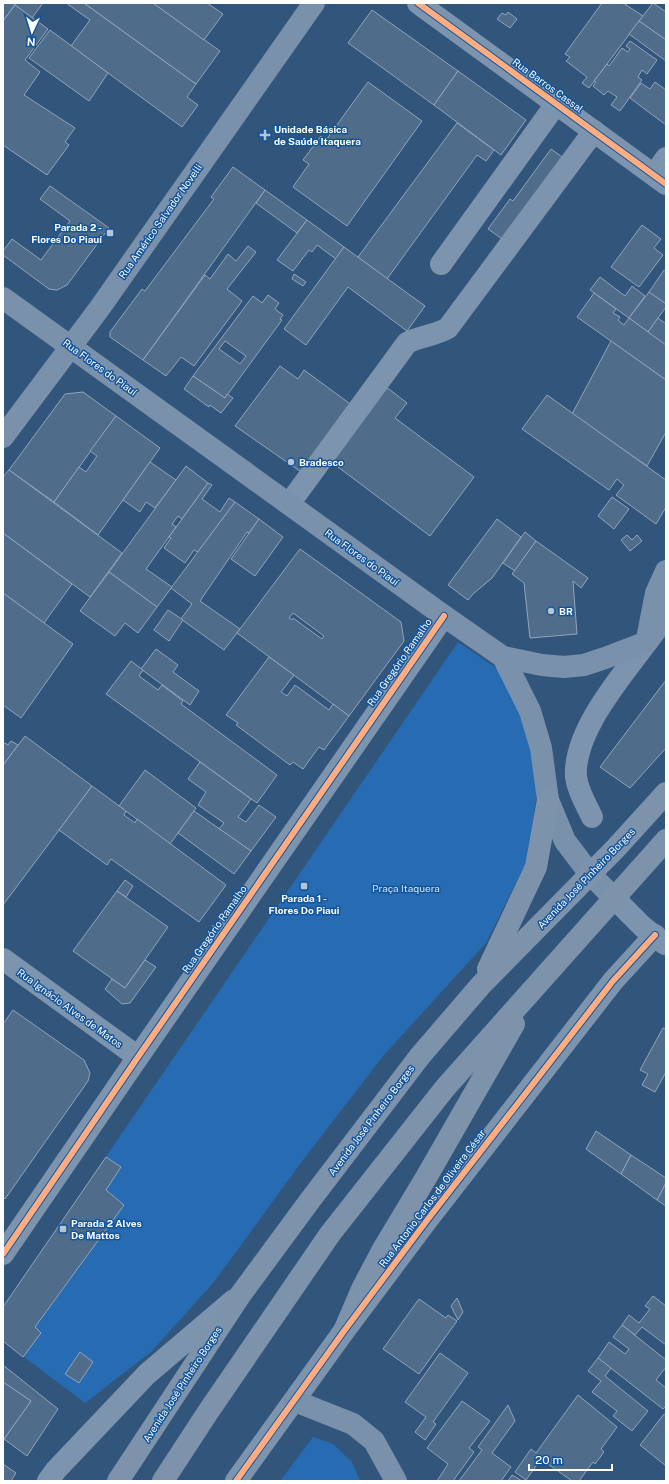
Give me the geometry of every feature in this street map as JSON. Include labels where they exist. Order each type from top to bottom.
[{"type":"highway","name":"Avenida José Pinheiro Borges","points":[[118,1481],[241,1294],[310,1199],[420,1056],[481,985],[616,848],[666,794]]},
{"type":"highway","points":[[481,985],[536,867],[548,800]]},
{"type":"highway","points":[[163,1481],[208,1412],[330,1234],[445,1088],[666,840]]},
{"type":"highway","points":[[344,1331],[362,1289],[382,1251],[542,978]]},
{"type":"main road","name":"Rua Américo Salvador Novelli","points":[[3,437],[71,346],[314,3]]},
{"type":"main road","name":"Rua Flores do Piauí","points":[[3,298],[503,657],[530,711],[541,748],[548,800],[566,841],[590,874],[614,898]]},
{"type":"main road","points":[[647,642],[656,593],[666,571]]},
{"type":"main road","points":[[503,657],[542,666],[564,667],[606,658],[647,642],[666,617]]},
{"type":"main road","points":[[295,1400],[354,1424],[374,1441],[396,1481]]},
{"type":"street","name":"Rua Barros Cassal","points":[[418,3],[594,131],[662,172]]},
{"type":"street","points":[[441,264],[556,104]]},
{"type":"street","points":[[289,504],[406,343],[415,339],[439,334],[448,328],[594,131]]},
{"type":"street","name":"Rua Gregório Ramalho","points":[[3,1254],[444,616]]},
{"type":"street","points":[[592,817],[580,793],[576,777],[578,757],[585,734],[607,696],[647,642]]},
{"type":"street","points":[[614,898],[643,927],[660,940]]},
{"type":"street","name":"Rua Antonio Carlos de Oliveira César","points":[[236,1481],[344,1331],[428,1219],[613,981],[660,940]]},
{"type":"street","name":"Rua Ignácio Alves de Matos","points":[[3,959],[138,1057]]},
{"type":"street","points":[[48,1481],[56,1470],[147,1374],[241,1294]]},
{"type":"green space","name":"Praça Itaquera","points":[[458,642],[498,669],[527,728],[537,792],[528,859],[486,943],[384,1055],[303,1160],[214,1282],[151,1352],[85,1403],[3,1341],[3,1307]]},
{"type":"green space","points":[[313,1437],[333,1444],[352,1462],[360,1481],[280,1481]]},
{"type":"building","points":[[3,3],[16,3],[3,21]]},
{"type":"building","points":[[16,3],[43,3],[32,18],[15,5]]},
{"type":"building","points":[[66,3],[84,3],[196,84],[187,97],[198,105],[182,127],[71,46],[90,20]]},
{"type":"building","points":[[84,3],[153,3],[220,51],[196,84]]},
{"type":"building","points":[[153,3],[207,3],[223,14],[204,40]]},
{"type":"building","points":[[602,3],[623,3],[643,16],[589,88],[582,83],[587,77],[566,61],[570,57],[565,54]]},
{"type":"building","points":[[653,3],[666,12],[666,40],[639,21]]},
{"type":"building","points":[[15,5],[48,29],[25,60],[40,72],[24,95],[75,128],[65,142],[69,145],[47,175],[3,145],[3,21]]},
{"type":"building","points":[[372,10],[458,71],[434,105],[348,43]]},
{"type":"building","points":[[508,12],[517,19],[510,28],[497,19],[502,13],[506,15]]},
{"type":"building","points":[[639,21],[666,40],[666,61],[629,34]]},
{"type":"building","points":[[50,30],[108,73],[89,101],[29,58]]},
{"type":"building","points":[[630,41],[657,60],[647,74],[642,70],[638,77],[642,80],[620,111],[611,105],[617,97],[608,91],[604,95],[593,86],[596,82],[594,81],[607,64],[609,66],[622,48],[628,52],[630,49],[626,46]]},
{"type":"building","points":[[458,71],[526,120],[501,155],[434,105]]},
{"type":"building","points":[[368,82],[422,121],[347,226],[293,187],[309,164],[303,160],[321,136],[326,140]]},
{"type":"building","points":[[655,82],[666,90],[666,125],[630,98],[641,83],[650,89]]},
{"type":"building","points":[[457,123],[494,150],[486,161],[477,155],[387,279],[358,257]]},
{"type":"building","points":[[551,149],[565,159],[505,241],[488,229],[510,199],[513,201]]},
{"type":"building","points":[[233,167],[265,190],[143,360],[110,337],[110,332],[142,289],[145,291],[214,199],[211,197]]},
{"type":"building","points":[[50,186],[109,228],[67,285],[57,290],[49,289],[3,255],[3,251],[12,239],[41,260],[70,221],[40,199]]},
{"type":"building","points":[[265,190],[307,220],[297,233],[256,203]]},
{"type":"building","points":[[307,220],[344,247],[336,259],[317,245],[312,252],[309,250],[293,271],[277,260]]},
{"type":"building","points":[[642,225],[661,239],[654,248],[663,255],[639,287],[611,267]]},
{"type":"building","points":[[248,246],[256,252],[227,289],[242,301],[194,366],[181,357],[166,376],[143,360],[205,275],[210,279],[228,254],[236,261]]},
{"type":"building","points":[[344,247],[425,306],[407,331],[348,287],[306,345],[284,329]]},
{"type":"building","points":[[664,270],[666,271],[666,304],[649,292]]},
{"type":"building","points":[[294,274],[306,282],[303,286],[292,279]]},
{"type":"building","points":[[600,277],[625,296],[632,286],[645,296],[629,318],[590,290]]},
{"type":"building","points":[[649,292],[666,304],[666,307],[648,332],[629,318]]},
{"type":"building","points":[[594,293],[616,309],[613,313],[620,317],[618,320],[624,325],[629,318],[666,345],[666,380],[577,317]]},
{"type":"building","points":[[268,295],[279,303],[275,309],[283,315],[280,319],[282,320],[225,398],[193,376],[253,296],[262,303]],"holes":[[[225,341],[246,356],[240,364],[219,349]]]},
{"type":"building","points":[[658,318],[666,324],[666,345],[648,332]]},
{"type":"building","points":[[611,341],[666,380],[666,432],[647,466],[572,414]]},
{"type":"building","points":[[280,366],[298,379],[304,370],[353,406],[304,474],[235,426]]},
{"type":"building","points":[[193,376],[225,398],[227,394],[233,398],[221,413],[210,405],[209,407],[184,389]]},
{"type":"building","points":[[385,386],[407,403],[395,418],[474,477],[430,536],[330,461]]},
{"type":"building","points":[[83,392],[116,416],[54,502],[9,470],[65,394]]},
{"type":"building","points":[[547,395],[666,480],[666,507],[656,524],[616,495],[624,485],[617,479],[609,490],[522,429]]},
{"type":"building","points":[[116,416],[160,448],[98,535],[54,502],[79,467],[86,472],[97,456],[90,451]]},
{"type":"building","points":[[150,462],[176,480],[155,508],[146,502],[140,512],[123,500]]},
{"type":"building","points":[[186,466],[208,483],[182,519],[178,516],[172,524],[176,527],[146,569],[172,587],[157,607],[109,572]]},
{"type":"building","points":[[9,470],[122,553],[90,597],[3,533],[3,477]]},
{"type":"building","points":[[208,483],[212,485],[202,499],[220,512],[229,498],[235,502],[198,552],[194,550],[185,563],[164,548],[171,538],[169,537]]},
{"type":"building","points":[[612,497],[629,509],[614,529],[598,516]]},
{"type":"building","points":[[235,502],[259,519],[249,533],[247,532],[200,601],[240,629],[224,650],[181,619],[192,604],[171,588]]},
{"type":"building","points":[[259,519],[283,537],[255,576],[231,559]]},
{"type":"building","points":[[497,519],[521,537],[492,578],[468,600],[448,585]]},
{"type":"building","points":[[525,532],[536,541],[515,571],[503,563]]},
{"type":"building","points":[[3,533],[72,584],[44,623],[3,593]]},
{"type":"building","points":[[627,535],[632,540],[637,535],[642,541],[630,551],[621,540]]},
{"type":"building","name":"BR","points":[[536,541],[588,578],[581,588],[573,581],[577,634],[530,638],[524,583],[512,574]]},
{"type":"building","points":[[300,549],[401,622],[404,641],[349,716],[237,633]],"holes":[[[293,613],[324,636],[322,639],[293,618],[292,620],[289,618]]]},
{"type":"building","points":[[109,572],[157,607],[138,633],[125,623],[115,636],[80,611]]},
{"type":"building","points":[[3,593],[73,644],[21,718],[3,705]]},
{"type":"building","points":[[168,610],[183,620],[169,641],[154,630]]},
{"type":"building","points":[[156,649],[178,665],[173,672],[199,691],[190,705],[141,669]]},
{"type":"building","points":[[269,657],[294,675],[281,692],[287,696],[295,685],[329,710],[333,704],[349,716],[324,750],[319,747],[303,769],[293,762],[290,765],[236,725],[238,723],[226,715]]},
{"type":"building","points":[[131,661],[143,670],[139,676],[158,690],[162,685],[183,701],[181,704],[277,775],[257,803],[106,694]]},
{"type":"building","points":[[666,680],[666,748],[630,788],[600,767]]},
{"type":"building","points":[[25,736],[92,786],[3,905],[3,765]]},
{"type":"building","points":[[11,741],[18,745],[3,765],[3,745],[5,743],[8,745]]},
{"type":"building","points":[[200,762],[251,799],[238,817],[246,822],[259,805],[276,817],[251,851],[219,829],[224,823],[198,805],[206,792],[188,779]]},
{"type":"building","points":[[145,770],[196,808],[170,844],[119,806]]},
{"type":"building","points":[[92,786],[126,811],[124,815],[135,823],[137,819],[226,885],[199,922],[111,859],[107,865],[59,830]]},
{"type":"building","points":[[194,811],[251,851],[234,874],[178,833]]},
{"type":"building","points":[[125,880],[133,886],[126,897],[117,891]]},
{"type":"building","points":[[117,891],[168,927],[125,988],[73,951]]},
{"type":"building","points":[[145,960],[156,967],[130,1003],[122,1004],[105,989],[112,979],[125,988]]},
{"type":"building","points":[[13,1010],[84,1060],[90,1073],[88,1081],[5,1199],[3,1197],[3,1024]]},
{"type":"building","points":[[663,1028],[666,1029],[666,1072],[655,1092],[642,1085],[648,1074],[640,1070]]},
{"type":"building","points":[[596,1131],[631,1155],[621,1174],[586,1149]]},
{"type":"building","points":[[631,1155],[666,1178],[666,1183],[657,1200],[621,1174]]},
{"type":"building","points":[[106,1157],[121,1167],[106,1190],[124,1205],[35,1327],[41,1333],[23,1357],[3,1341],[3,1307]]},
{"type":"building","points":[[666,1183],[666,1206],[657,1200]]},
{"type":"building","points":[[653,1296],[666,1306],[666,1345],[642,1327],[635,1335],[622,1325],[629,1315],[639,1323],[650,1309],[645,1306]]},
{"type":"building","points":[[457,1298],[463,1312],[458,1320],[451,1306]]},
{"type":"building","points":[[419,1299],[446,1318],[448,1315],[457,1321],[419,1374],[383,1349]]},
{"type":"building","points":[[622,1325],[666,1360],[666,1367],[656,1380],[666,1388],[666,1406],[663,1409],[598,1358],[609,1342],[625,1354],[629,1349],[613,1337]]},
{"type":"building","points":[[80,1352],[93,1362],[79,1383],[65,1374]]},
{"type":"building","points":[[440,1353],[468,1373],[433,1422],[436,1424],[425,1440],[415,1432],[426,1417],[405,1402]]},
{"type":"building","points":[[598,1358],[611,1368],[605,1376],[648,1411],[632,1431],[613,1416],[617,1411],[592,1392],[601,1381],[588,1371]]},
{"type":"building","points":[[3,1365],[58,1409],[27,1456],[4,1439],[31,1401],[3,1382]]},
{"type":"building","points":[[3,1382],[31,1401],[4,1439],[3,1438]]},
{"type":"building","points":[[578,1395],[617,1427],[601,1449],[604,1452],[595,1464],[593,1462],[579,1481],[572,1481],[541,1459],[526,1480],[515,1472],[531,1449],[536,1453]]},
{"type":"building","points":[[462,1401],[490,1421],[469,1448],[474,1452],[453,1481],[437,1481],[448,1464],[427,1448]]},
{"type":"building","points":[[508,1405],[515,1421],[492,1453],[511,1467],[501,1481],[459,1481],[482,1450],[478,1447]]},
{"type":"building","points":[[664,1414],[666,1415],[666,1466],[640,1445]]},
{"type":"building","points":[[3,1464],[16,1473],[11,1481],[3,1481]]},
{"type":"building","points":[[512,1475],[522,1481],[508,1481]]},
{"type":"cycle path","points":[[418,3],[666,184]]},
{"type":"cycle path","points":[[3,1254],[444,616]]},
{"type":"cycle path","points":[[236,1481],[344,1331],[428,1219],[613,981],[655,935]]},
{"type":"place","name":"Unidade Básica de Saúde Itaquera","points":[[265,135]]},
{"type":"place","name":"Parada 2 - Flores Do Piauí","points":[[110,233]]},
{"type":"place","name":"Bradesco","points":[[291,462]]},
{"type":"place","name":"BR","points":[[551,611]]},
{"type":"place","name":"Parada 1 - Flores Do Piaui","points":[[304,886]]},
{"type":"place","name":"Parada 2 Alves De Mattos","points":[[63,1229]]}]
